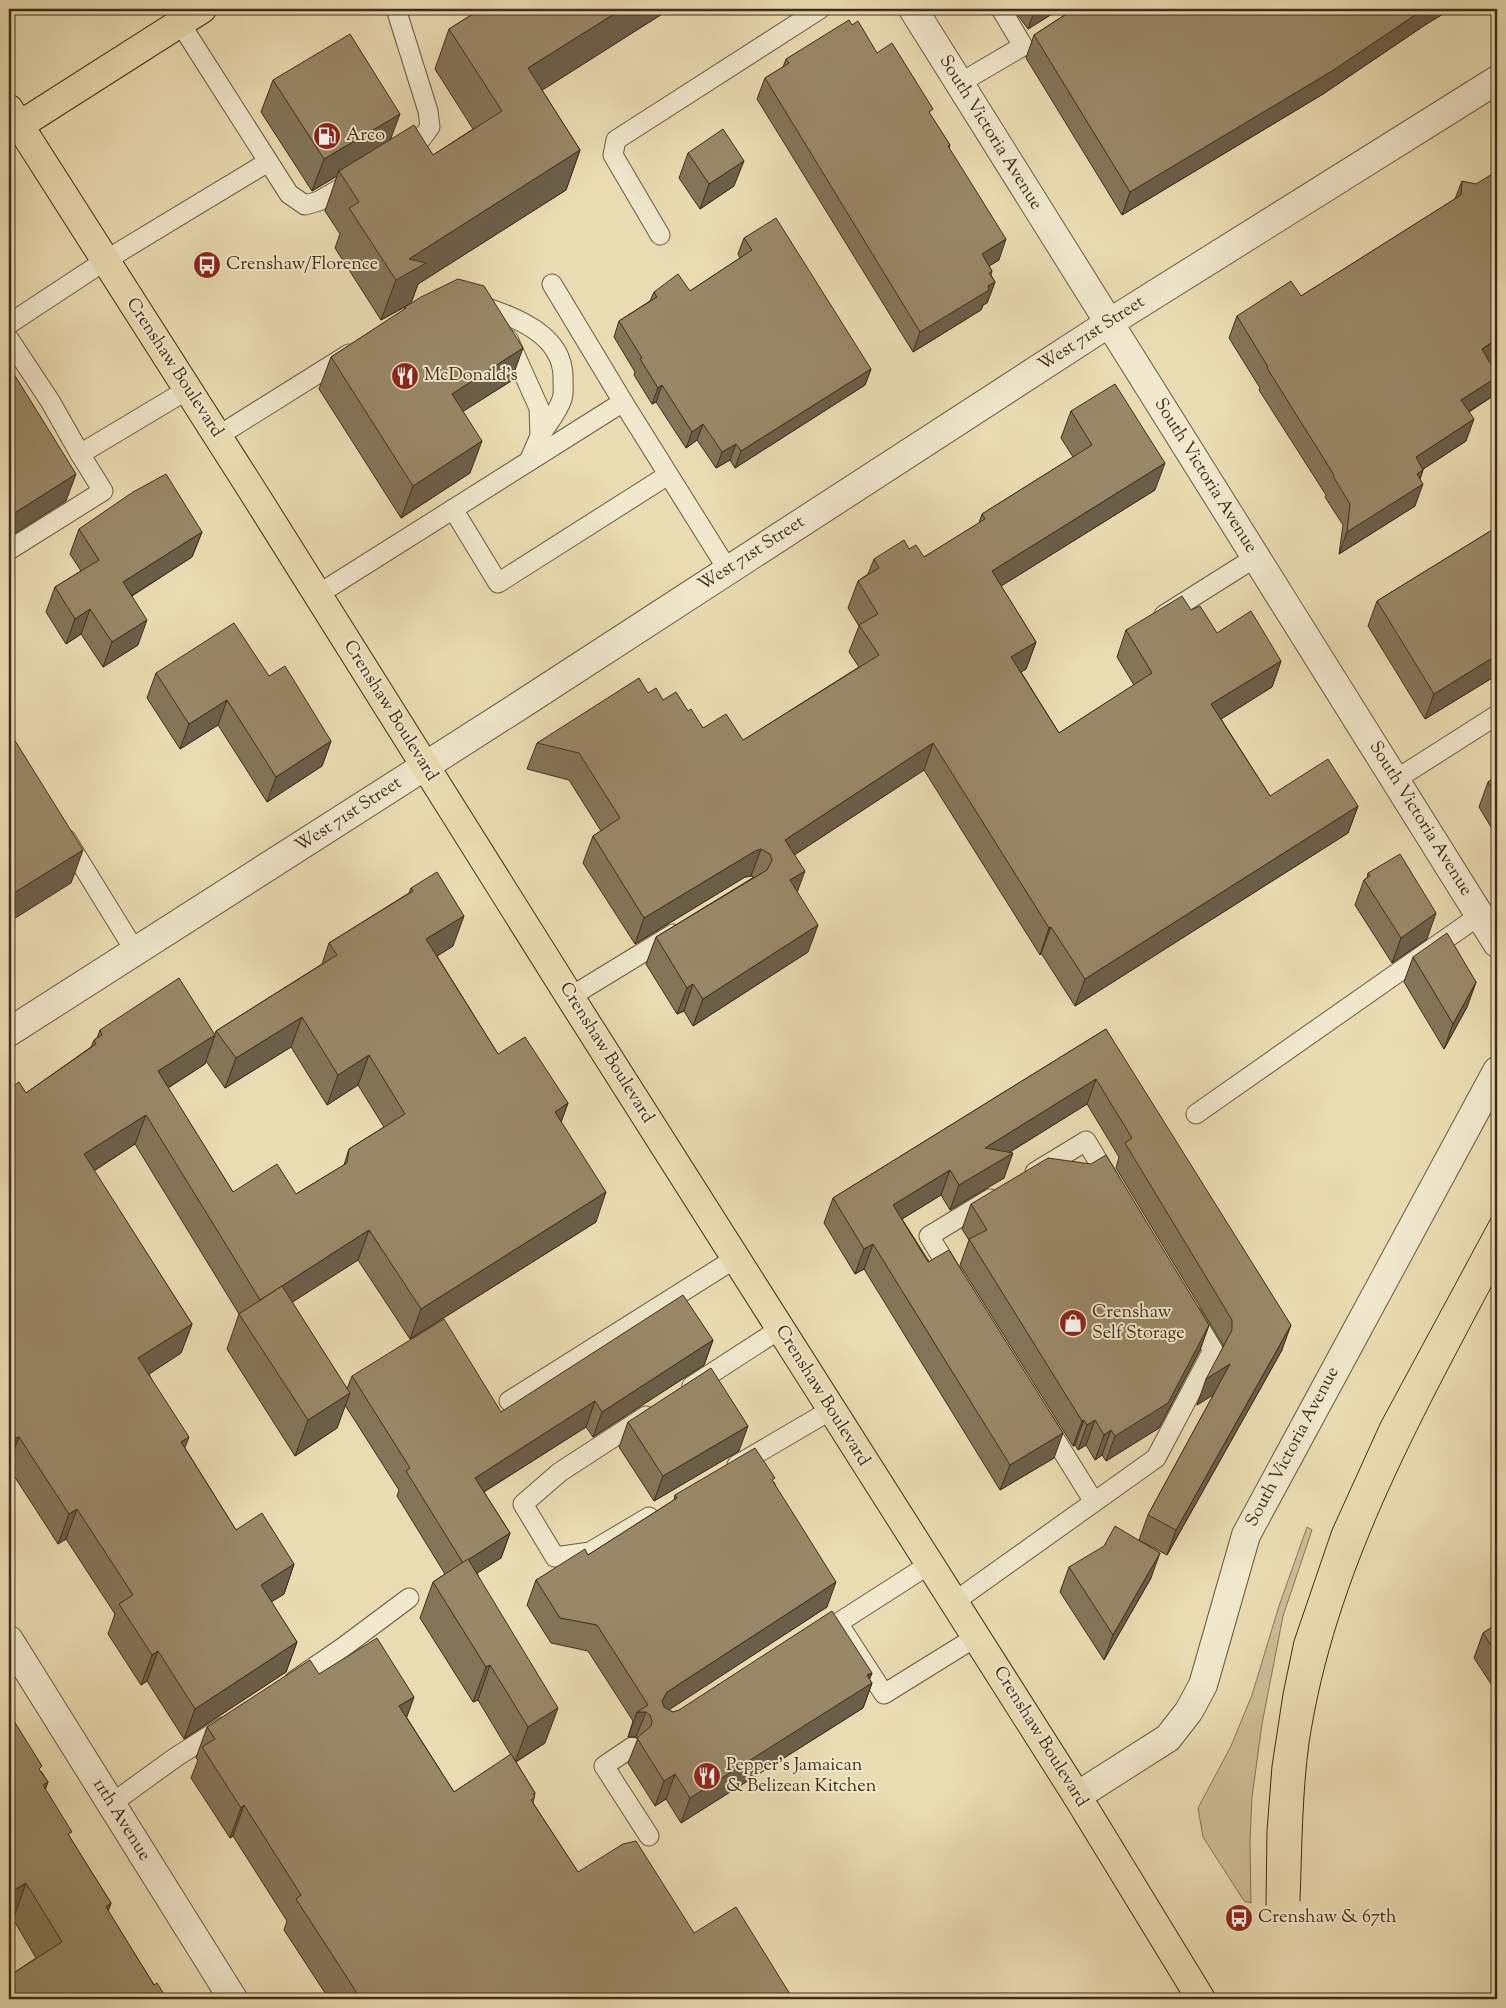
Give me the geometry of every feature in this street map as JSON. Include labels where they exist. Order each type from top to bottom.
[{"type":"main road","points":[[12,122],[191,16]]},
{"type":"main road","name":"Crenshaw Boulevard","points":[[12,122],[106,260],[218,436],[424,766],[1077,1796],[1201,1999]]},
{"type":"street","name":"South Victoria Avenue","points":[[917,10],[960,83],[1109,323],[1497,943]]},
{"type":"street","name":"West 71st Street","points":[[9,1032],[1109,323],[1497,80]]},
{"type":"street","name":"South Victoria Avenue","points":[[1077,1796],[1168,1738],[1190,1711],[1203,1685],[1246,1535],[1497,1071]]},
{"type":"street","name":"11th Avenue","points":[[9,1640],[233,1999]]},
{"type":"lane","points":[[387,160],[421,139],[430,127],[428,111],[396,9]]},
{"type":"lane","points":[[660,235],[613,155],[616,140],[820,9]]},
{"type":"lane","points":[[1001,9],[1023,46]]},
{"type":"lane","points":[[191,16],[268,162],[289,194],[305,205],[319,201],[370,170]]},
{"type":"lane","points":[[960,83],[1040,35]]},
{"type":"lane","points":[[9,324],[106,260],[268,162]]},
{"type":"lane","points":[[552,284],[728,570]]},
{"type":"lane","points":[[529,461],[540,436],[562,398],[563,374],[558,355],[546,339],[529,325],[471,304],[510,342],[539,408],[540,436]]},
{"type":"lane","points":[[9,339],[50,401],[102,491],[9,550]]},
{"type":"lane","points":[[218,436],[364,345]]},
{"type":"lane","points":[[80,454],[187,390]]},
{"type":"lane","points":[[317,594],[623,402]]},
{"type":"lane","points":[[452,509],[498,582],[668,475]]},
{"type":"lane","points":[[1148,626],[1256,557]]},
{"type":"lane","points":[[1395,780],[1497,715]]},
{"type":"lane","points":[[59,828],[135,951]]},
{"type":"lane","points":[[1196,1114],[1480,916]]},
{"type":"lane","points":[[570,997],[686,926]]},
{"type":"lane","points":[[1020,1181],[1086,1142],[1121,1200]]},
{"type":"lane","points":[[965,1294],[929,1236],[1003,1191]]},
{"type":"lane","points":[[509,1401],[736,1258]]},
{"type":"lane","points":[[954,1602],[1156,1458],[1213,1350],[1182,1300]]},
{"type":"lane","points":[[676,1397],[780,1329]]},
{"type":"lane","points":[[659,1408],[560,1472],[523,1504],[555,1557],[590,1552],[660,1510]]},
{"type":"lane","points":[[725,1472],[831,1410]]},
{"type":"lane","points":[[1037,1411],[1094,1502]]},
{"type":"lane","points":[[820,1624],[838,1623],[930,1564]]},
{"type":"lane","points":[[276,1693],[342,1648],[409,1598]]},
{"type":"lane","points":[[838,1623],[884,1694],[976,1637]]},
{"type":"lane","points":[[110,1804],[176,1757],[235,1720]]},
{"type":"lane","points":[[632,1747],[604,1766],[649,1836]]},
{"type":"shaded area","points":[[1307,1527],[1312,1530],[1283,1616],[1262,1724],[1252,1797],[1250,1841],[1251,1903],[1244,1901],[1203,1837],[1198,1808],[1231,1746],[1252,1695],[1279,1606]]},
{"type":"building","points":[[481,9],[622,9],[528,68],[580,150],[409,259],[426,263],[396,280],[349,208],[359,202],[339,171],[414,125],[433,155],[502,111],[449,29]]},
{"type":"building","points":[[1074,9],[1424,9],[1332,71],[1130,192],[1034,35]]},
{"type":"building","points":[[849,20],[852,25],[858,21],[877,53],[892,43],[933,109],[929,112],[950,145],[948,146],[1006,239],[982,254],[992,271],[989,273],[995,282],[988,286],[989,290],[920,332],[765,78],[789,63],[786,59]]},
{"type":"building","points":[[350,34],[400,114],[324,159],[273,80]]},
{"type":"building","points":[[723,129],[744,161],[709,184],[688,153]]},
{"type":"building","points":[[1497,171],[1497,339],[1482,349],[1497,377],[1461,400],[1474,419],[1416,457],[1423,470],[1417,474],[1423,484],[1347,532],[1350,504],[1237,316],[1291,281],[1301,296],[1461,195],[1462,181],[1476,184]]},
{"type":"building","points":[[776,218],[871,369],[741,451],[736,444],[722,452],[703,424],[692,432],[662,385],[658,388],[619,321],[657,297],[654,292],[678,274],[690,291],[752,250],[744,238]]},
{"type":"building","points":[[458,279],[484,286],[523,348],[452,394],[482,441],[413,486],[331,357],[421,297]]},
{"type":"building","points":[[9,366],[76,474],[9,518]]},
{"type":"building","points":[[1115,384],[1165,463],[992,571],[1036,642],[1011,657],[1059,733],[1152,673],[1126,630],[1182,596],[1191,610],[1200,606],[1217,633],[1251,611],[1281,661],[1211,704],[1270,796],[1328,759],[1358,806],[1085,979],[1051,927],[1049,928],[933,743],[785,840],[805,871],[790,880],[818,925],[703,999],[693,984],[687,988],[656,937],[767,870],[772,860],[770,854],[761,849],[755,851],[644,918],[593,836],[620,818],[579,753],[537,743],[639,678],[648,693],[656,688],[663,700],[676,692],[688,711],[691,709],[703,728],[726,714],[743,740],[745,739],[879,655],[859,625],[878,614],[858,581],[879,568],[874,559],[904,540],[909,549],[916,545],[924,557],[985,519],[982,514],[1092,445],[1071,411]]},
{"type":"building","points":[[166,474],[202,532],[123,582],[147,620],[112,642],[90,609],[75,619],[55,587],[99,560],[79,529],[133,492]]},
{"type":"building","points":[[1497,527],[1497,655],[1434,694],[1377,601]]},
{"type":"building","points":[[234,623],[269,676],[285,666],[331,741],[276,777],[227,700],[189,724],[156,673]]},
{"type":"building","points":[[9,731],[83,850],[9,896]]},
{"type":"building","points":[[1497,776],[1497,797],[1488,782]]},
{"type":"building","points":[[1400,854],[1436,913],[1401,938],[1364,880],[1370,876],[1368,873]]},
{"type":"building","points":[[437,872],[464,916],[426,939],[498,1054],[525,1037],[568,1103],[555,1112],[606,1192],[421,1309],[369,1230],[260,1300],[146,1115],[84,1154],[192,1324],[138,1358],[189,1437],[181,1442],[236,1530],[262,1513],[294,1564],[261,1585],[297,1642],[195,1709],[158,1651],[152,1655],[119,1604],[133,1595],[77,1509],[69,1514],[19,1437],[16,1438],[9,1427],[9,1089],[19,1082],[26,1093],[96,1044],[94,1040],[102,1035],[100,1030],[179,978],[215,1035],[158,1071],[233,1192],[277,1164],[296,1194],[347,1163],[349,1149],[405,1114],[369,1055],[338,1075],[302,1017],[236,1058],[216,1031],[337,955],[329,943],[413,891],[411,888]]},
{"type":"building","points":[[1447,933],[1476,982],[1453,1024],[1413,957]]},
{"type":"building","points":[[1106,1029],[1291,1325],[1176,1530],[1148,1515],[1230,1364],[1206,1379],[1232,1330],[1232,1320],[1125,1143],[1132,1138],[1096,1079],[985,1148],[1013,1153],[959,1185],[950,1170],[893,1205],[928,1262],[949,1250],[1063,1433],[1010,1465],[873,1244],[864,1249],[833,1198]]},
{"type":"building","points":[[1106,1155],[1209,1325],[1168,1403],[1115,1436],[1111,1430],[1104,1435],[1095,1420],[1087,1425],[1084,1420],[1082,1421],[969,1239],[987,1230],[971,1204],[1048,1158],[1091,1164]]},
{"type":"building","points":[[282,1286],[350,1393],[308,1420],[239,1314]]},
{"type":"building","points":[[683,1295],[713,1340],[602,1412],[595,1401],[475,1478],[510,1533],[463,1563],[406,1471],[410,1468],[352,1376],[444,1319],[501,1412]]},
{"type":"building","points":[[711,1368],[748,1426],[663,1476],[628,1422]]},
{"type":"building","points":[[755,1448],[775,1478],[772,1480],[836,1582],[667,1692],[662,1701],[664,1707],[673,1712],[679,1710],[832,1611],[872,1673],[867,1675],[872,1683],[690,1798],[675,1774],[664,1781],[637,1738],[651,1726],[650,1715],[646,1712],[637,1712],[648,1705],[597,1625],[560,1618],[536,1580],[585,1549],[588,1555],[677,1498],[675,1495]]},
{"type":"building","points":[[1115,1526],[1160,1553],[1113,1635],[1069,1567],[1104,1546]]},
{"type":"building","points":[[468,1559],[558,1708],[528,1727],[490,1665],[486,1667],[433,1582]]},
{"type":"building","points":[[1497,1624],[1497,1655],[1483,1633]]},
{"type":"building","points":[[377,1638],[414,1697],[399,1706],[454,1792],[511,1754],[535,1793],[533,1794],[535,1797],[531,1800],[578,1872],[623,1844],[636,1841],[694,1933],[736,1907],[793,1999],[570,1999],[568,1996],[562,1999],[359,1999],[296,1899],[301,1895],[244,1805],[241,1808],[202,1747],[215,1739],[207,1727],[310,1660],[319,1674]]},
{"type":"building","points":[[9,1713],[42,1766],[39,1769],[48,1782],[43,1785],[72,1832],[68,1834],[111,1903],[106,1907],[154,1985],[157,1983],[167,1999],[16,1999],[9,1988],[9,1976],[62,1942],[26,1883],[9,1893]]},
{"type":"tram line","points":[[1266,1905],[1267,1831],[1272,1766],[1283,1694],[1294,1641],[1332,1530],[1381,1422],[1497,1207]]},
{"type":"tram line","points":[[1300,1901],[1304,1802],[1309,1743],[1321,1680],[1338,1619],[1359,1560],[1383,1502],[1438,1388],[1497,1276]]},
{"type":"place","name":"Arco","points":[[327,136]]},
{"type":"place","name":"Crenshaw/Florence","points":[[207,265]]},
{"type":"place","name":"McDonald's","points":[[405,376]]},
{"type":"place","name":"Crenshaw Self Storage","points":[[1073,1323]]},
{"type":"place","name":"Pepper’s Jamaican & Belizean Kitchen","points":[[707,1776]]},
{"type":"place","name":"Crenshaw & 67th","points":[[1239,1918]]}]
